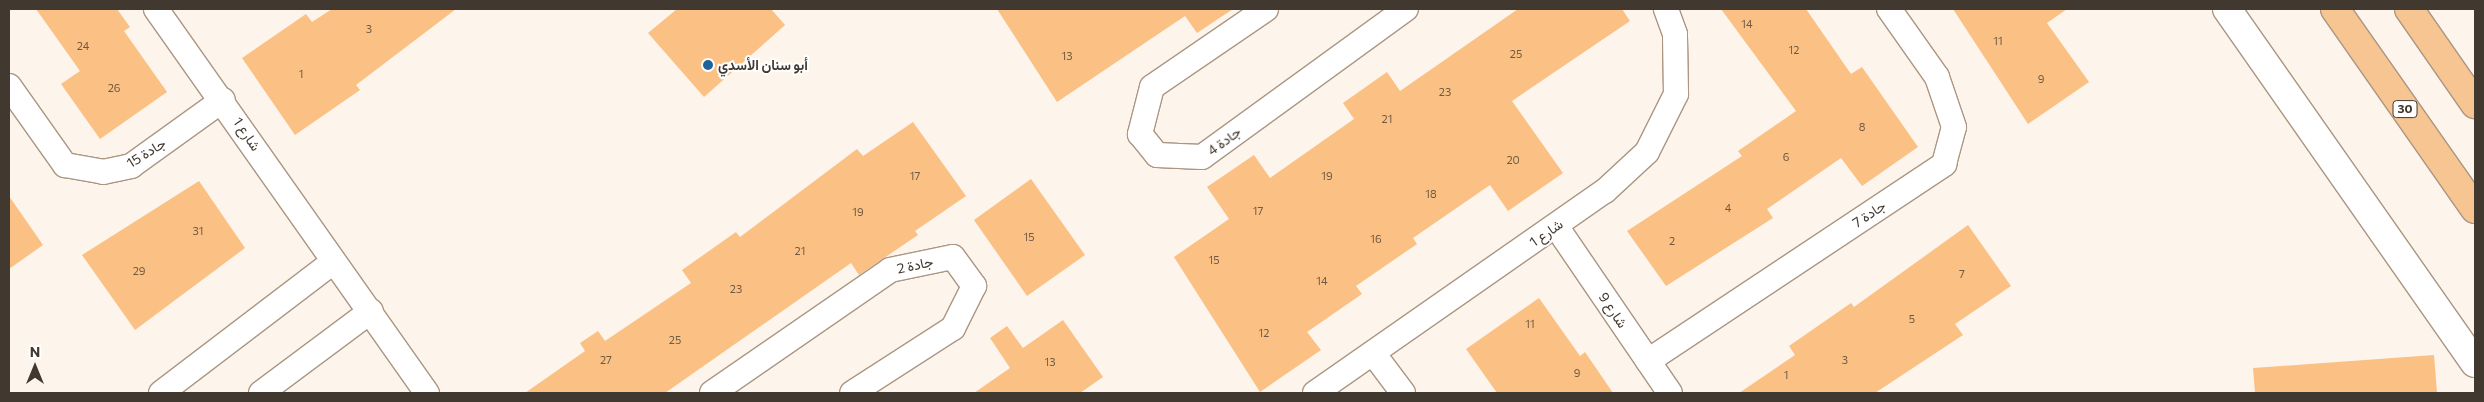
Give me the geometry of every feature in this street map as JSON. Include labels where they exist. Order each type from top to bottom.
[{"type":"highway","name":"30","points":[[2335,9],[2475,209]]},
{"type":"highway","points":[[2409,9],[2475,104]]},
{"type":"main road","points":[[2227,9],[2475,363]]},
{"type":"street","name":"جادة 4","points":[[1266,9],[1152,87],[1140,134],[1157,155],[1202,157],[1406,9]]},
{"type":"street","name":"شارع 1","points":[[1316,393],[1556,226],[1647,152],[1676,94],[1675,34],[1666,9]]},
{"type":"street","name":"جادة 7","points":[[1648,361],[1944,164],[1954,127],[1937,77],[1889,9]]},
{"type":"street","name":"شارع 1","points":[[167,12],[223,100],[333,262],[371,311],[427,393]]},
{"type":"street","name":"جادة 15","points":[[9,86],[65,165],[103,172],[131,166],[223,100]]},
{"type":"street","name":"شارع 9","points":[[1556,226],[1670,393]]},
{"type":"street","name":"جادة 2","points":[[712,393],[890,270],[953,256],[974,286],[954,328],[852,393]]},
{"type":"street","points":[[161,393],[333,262]]},
{"type":"street","points":[[261,393],[371,311]]},
{"type":"street","points":[[1373,352],[1403,393]]},
{"type":"building","points":[[36,9],[117,9],[130,27],[124,31],[167,92],[100,139],[61,84],[80,71]]},
{"type":"building","points":[[332,9],[456,9],[356,85],[360,90],[295,135],[242,58],[306,14],[312,22]]},
{"type":"building","name":"أبو سنان الأسدي","points":[[677,9],[771,9],[785,25],[704,97],[648,33]]},
{"type":"building","points":[[997,9],[1233,9],[1197,33],[1185,16],[1057,102]]},
{"type":"building","points":[[1518,9],[1622,9],[1630,21],[1512,101],[1563,173],[1508,211],[1490,185],[1413,238],[1417,244],[1356,286],[1362,294],[1307,332],[1321,350],[1260,392],[1174,257],[1229,219],[1207,187],[1254,155],[1270,178],[1354,119],[1343,103],[1387,72],[1400,91]]},
{"type":"building","points":[[1721,9],[1806,9],[1851,74],[1862,67],[1918,147],[1862,186],[1841,158],[1767,209],[1773,218],[1666,286],[1627,231],[1742,156],[1738,151],[1796,111]]},
{"type":"building","points":[[1953,9],[2067,9],[2047,23],[2089,82],[2028,124]]},
{"type":"building","points":[[913,122],[966,196],[915,231],[918,235],[859,275],[851,263],[665,393],[525,393],[585,351],[580,343],[598,331],[605,341],[691,283],[682,270],[736,232],[740,237],[857,149],[863,156]]},
{"type":"building","points":[[1031,179],[1085,255],[1027,296],[974,220]]},
{"type":"building","points":[[199,181],[245,248],[135,330],[82,255]]},
{"type":"building","points":[[9,196],[43,245],[9,269]]},
{"type":"building","points":[[1968,225],[2011,286],[1955,324],[1963,335],[1875,393],[1739,393],[1795,355],[1789,346],[1851,303],[1854,307]]},
{"type":"building","points":[[1539,298],[1580,356],[1585,352],[1613,393],[1497,393],[1466,349]]},
{"type":"building","points":[[1063,320],[1103,377],[1080,393],[974,393],[1010,368],[990,338],[1007,326],[1023,348]]},
{"type":"building","points":[[2434,355],[2437,393],[2255,393],[2253,368]]},
{"type":"place","name":"أبو سنان الأسدي","points":[[708,65]]}]
